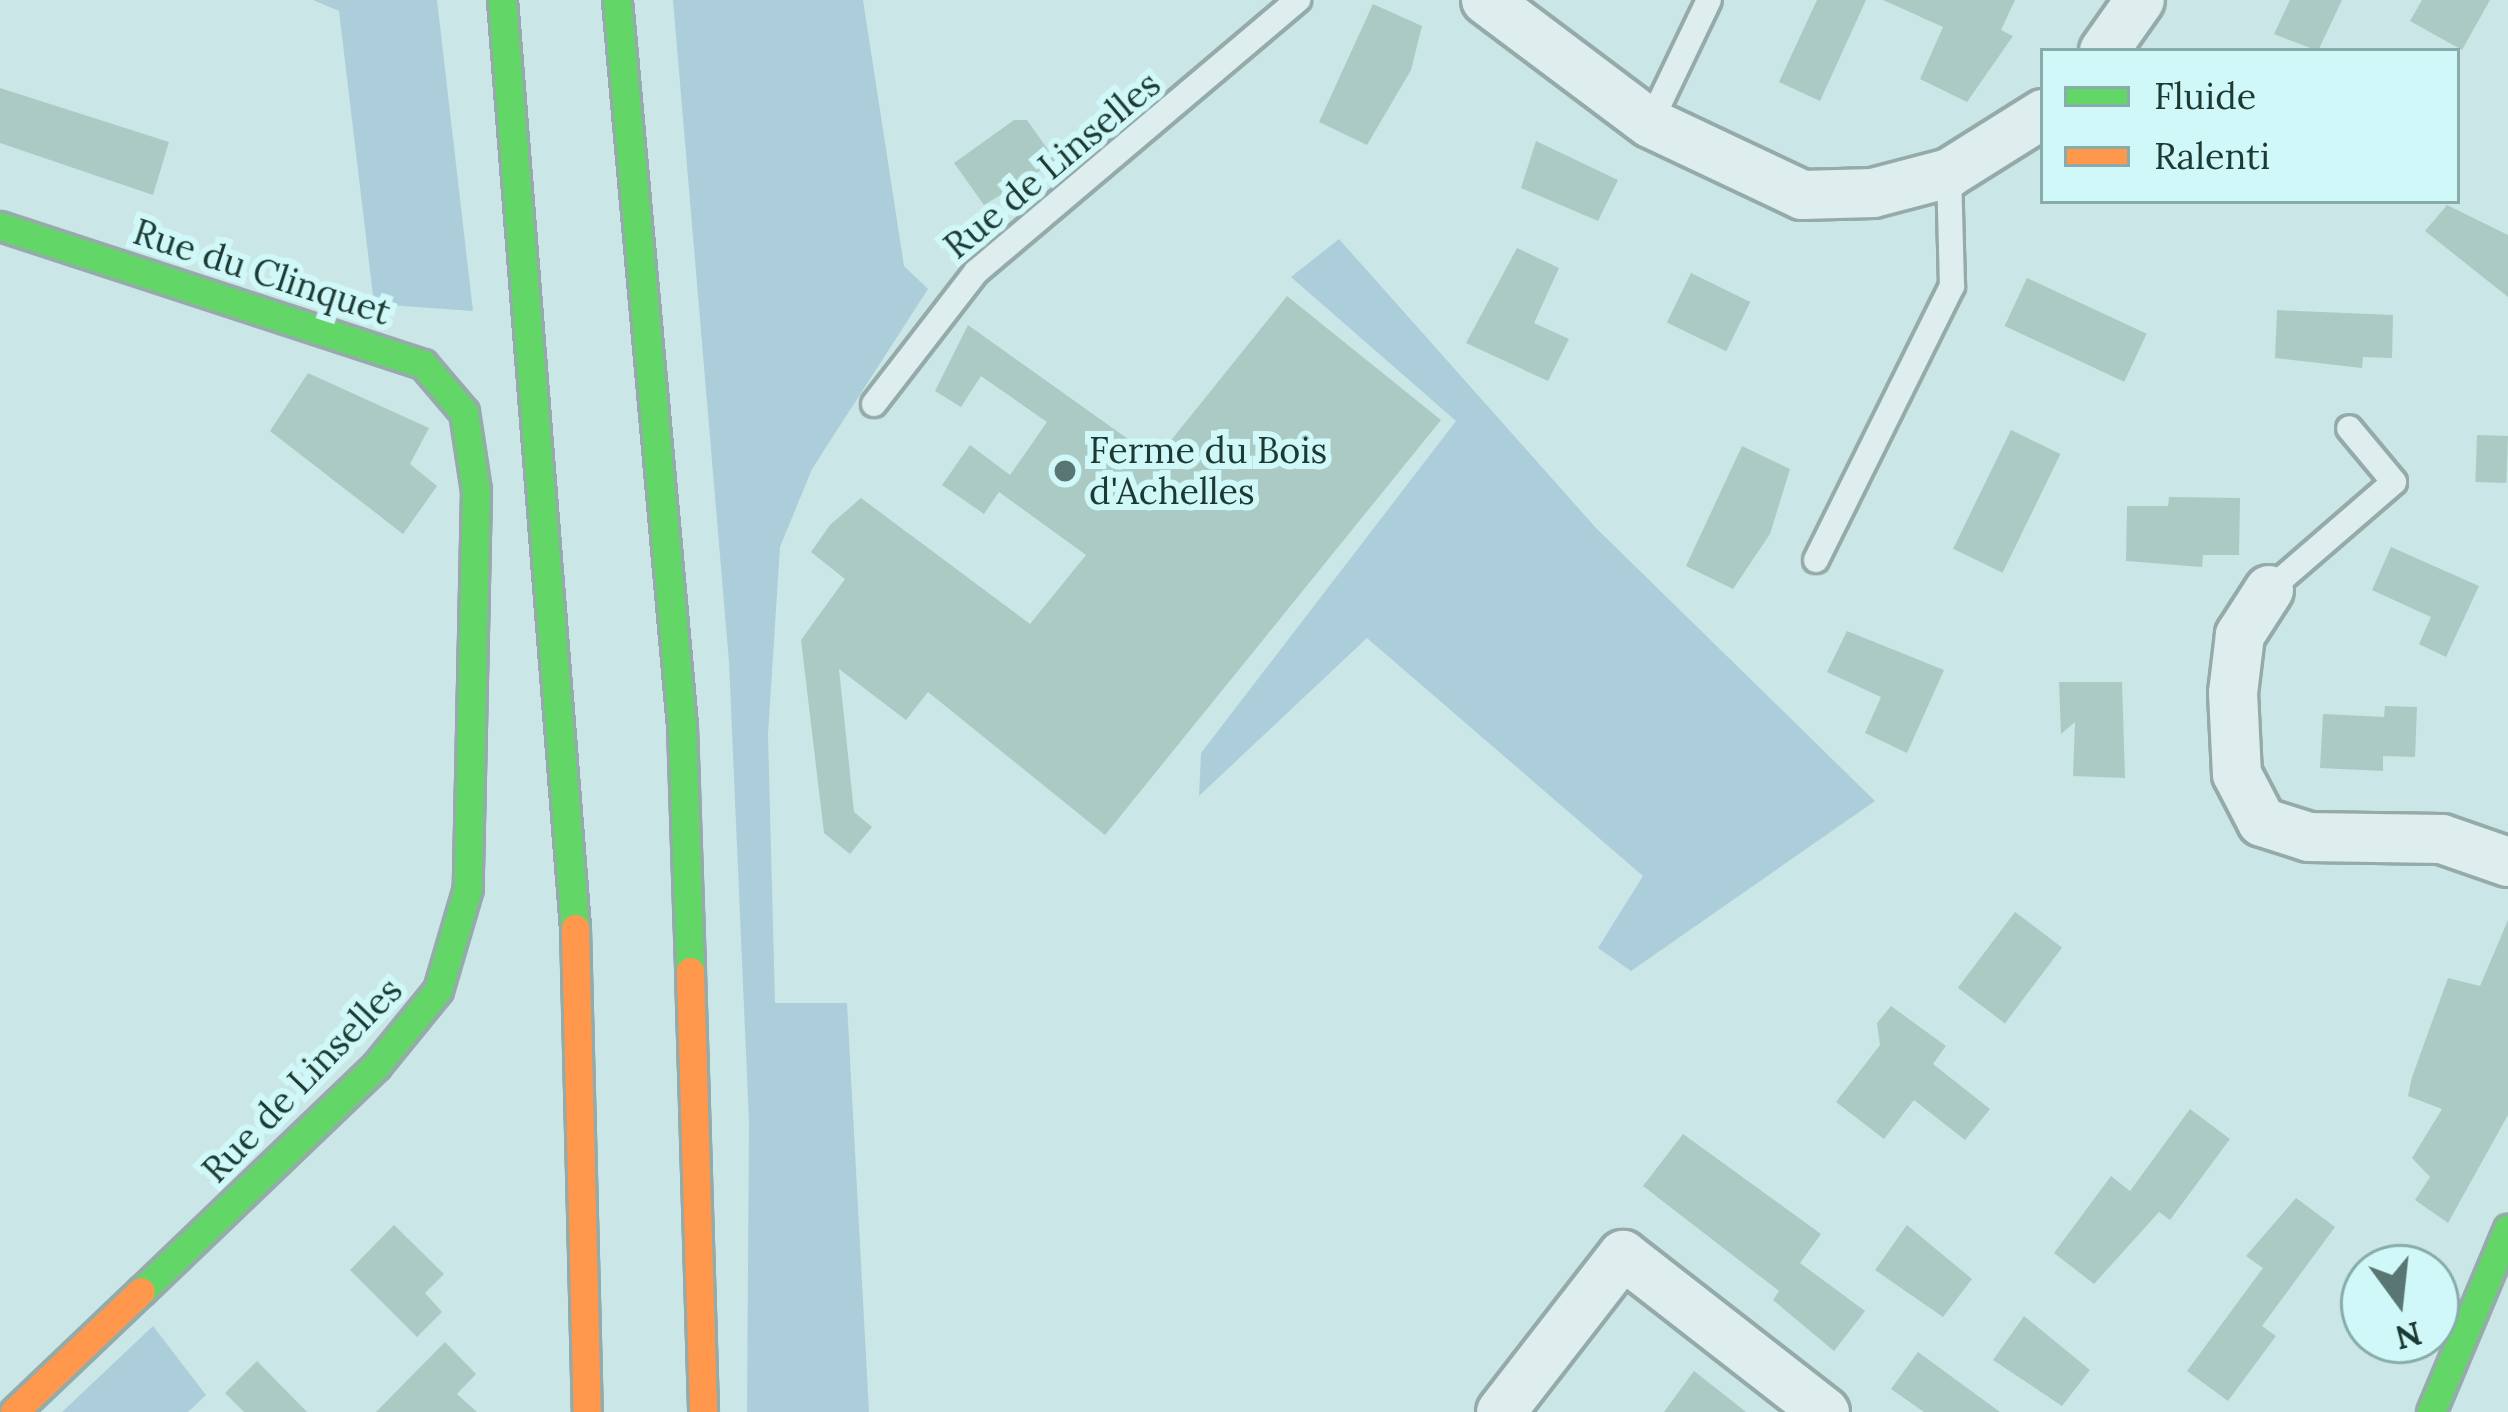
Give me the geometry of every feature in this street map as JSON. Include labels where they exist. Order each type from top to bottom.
[{"type":"main road","points":[[502,0],[572,818],[587,1412]]},
{"type":"main road","points":[[617,0],[682,726],[703,1412]]},
{"type":"main road","name":"Rue du Clinquet","points":[[0,226],[423,364],[453,390],[470,428]]},
{"type":"main road","name":"Rue de Linselles","points":[[14,1412],[376,1066],[438,990],[468,888],[470,428]]},
{"type":"main road","points":[[2432,1412],[2508,1229]]},
{"type":"street","points":[[1486,0],[1650,123],[1802,195],[1873,194],[1949,173],[2040,116]]},
{"type":"street","points":[[2106,48],[2140,0]]},
{"type":"street","points":[[2269,590],[2240,635],[2233,693],[2237,774],[2262,821],[2309,837],[2442,839],[2508,862]]},
{"type":"street","points":[[1502,1412],[1623,1255],[1825,1412]]},
{"type":"lane","name":"Rue de Linselles","points":[[874,404],[976,272],[1298,0]]},
{"type":"lane","points":[[1650,123],[1709,0]]},
{"type":"lane","points":[[1816,560],[1952,286],[1949,173]]},
{"type":"lane","points":[[2269,590],[2394,482],[2349,428]]},
{"type":"shaded area","points":[[313,0],[437,0],[473,311],[374,304],[339,11]]},
{"type":"shaded area","points":[[673,0],[863,0],[904,266],[928,289],[812,469],[780,547],[768,734],[775,1003],[847,1003],[869,1412],[747,1412],[749,1122],[729,662]]},
{"type":"shaded area","points":[[1339,239],[1596,528],[1875,801],[1631,971],[1598,948],[1643,876],[1367,638],[1199,796],[1201,753],[1456,421],[1291,277]]},
{"type":"shaded area","points":[[153,1326],[206,1395],[188,1412],[62,1412]]},
{"type":"building","points":[[1817,0],[1866,0],[1820,101],[1779,82]]},
{"type":"building","points":[[1883,0],[2015,0],[2001,30],[2013,36],[1967,102],[1920,79],[1943,27]]},
{"type":"building","points":[[2290,0],[2342,0],[2319,48],[2274,34]]},
{"type":"building","points":[[2422,0],[2490,0],[2462,50],[2410,21]]},
{"type":"building","points":[[1373,4],[1422,26],[1411,70],[1367,145],[1319,122]]},
{"type":"building","points":[[0,88],[169,142],[153,195],[0,143]]},
{"type":"building","points":[[1014,120],[1027,120],[1056,161],[984,205],[954,163]]},
{"type":"building","points":[[1536,141],[1618,180],[1598,221],[1521,188]]},
{"type":"building","points":[[2447,205],[2508,235],[2508,297],[2425,231]]},
{"type":"building","points":[[1517,248],[1559,268],[1534,323],[1569,339],[1548,381],[1466,343]]},
{"type":"building","points":[[1691,273],[1750,302],[1726,351],[1667,322]]},
{"type":"building","points":[[2027,278],[2147,334],[2124,382],[2005,326]]},
{"type":"building","points":[[1287,296],[1441,420],[1105,835],[928,692],[906,720],[839,669],[854,812],[872,827],[850,854],[824,833],[801,640],[845,579],[811,552],[830,525],[861,498],[1030,624],[1086,555],[999,492],[984,514],[942,485],[970,445],[1010,475],[1047,422],[981,376],[961,407],[935,391],[968,325],[1156,459]]},
{"type":"building","points":[[2277,310],[2393,315],[2392,358],[2363,357],[2362,368],[2275,358]]},
{"type":"building","points":[[308,373],[429,428],[410,464],[437,486],[403,534],[270,431]]},
{"type":"building","points":[[2011,430],[2060,454],[2003,573],[1953,549]]},
{"type":"building","points":[[2477,435],[2508,436],[2506,483],[2475,482]]},
{"type":"building","points":[[1742,446],[1790,469],[1770,534],[1733,589],[1686,566]]},
{"type":"building","points":[[2169,497],[2240,498],[2239,555],[2203,555],[2202,567],[2126,561],[2127,506],[2168,506]]},
{"type":"building","points":[[2391,547],[2479,586],[2446,657],[2419,644],[2431,617],[2372,590]]},
{"type":"building","points":[[1847,631],[1944,670],[1907,753],[1865,733],[1881,697],[1827,672]]},
{"type":"building","points":[[2059,682],[2122,682],[2125,778],[2073,776],[2075,722],[2061,734]]},
{"type":"building","points":[[2385,706],[2417,707],[2415,757],[2383,756],[2383,771],[2320,768],[2323,714],[2384,717]]},
{"type":"building","points":[[2015,912],[2062,948],[2005,1023],[1958,988]]},
{"type":"building","points":[[2508,920],[2508,1115],[2448,1223],[2415,1200],[2430,1177],[2412,1158],[2442,1109],[2408,1096],[2448,978],[2480,986]]},
{"type":"building","points":[[1891,1006],[1946,1046],[1933,1064],[1990,1109],[1965,1140],[1914,1100],[1884,1139],[1836,1102],[1880,1045],[1877,1023]]},
{"type":"building","points":[[2190,1109],[2230,1139],[2170,1220],[2159,1212],[2094,1284],[2054,1253],[2111,1176],[2130,1191]]},
{"type":"building","points":[[1683,1134],[1821,1234],[1800,1263],[1865,1311],[1834,1351],[1773,1300],[1779,1291],[1643,1186]]},
{"type":"building","points":[[2296,1198],[2335,1227],[2262,1326],[2276,1336],[2228,1401],[2187,1371],[2263,1268],[2246,1256]]},
{"type":"building","points":[[394,1225],[444,1274],[425,1293],[442,1312],[417,1337],[350,1270]]},
{"type":"building","points":[[1907,1225],[1972,1279],[1943,1317],[1875,1270]]},
{"type":"building","points":[[2024,1316],[2090,1370],[2062,1406],[1993,1360]]},
{"type":"building","points":[[445,1342],[476,1374],[457,1394],[477,1412],[376,1412]]},
{"type":"building","points":[[1918,1352],[2000,1412],[1924,1412],[1891,1389]]},
{"type":"building","points":[[257,1361],[307,1412],[244,1412],[225,1393]]},
{"type":"building","points":[[1694,1371],[1746,1412],[1664,1412]]},
{"type":"traffic: fast","points":[[502,0],[575,928]]},
{"type":"traffic: fast","points":[[617,0],[682,726],[690,971]]},
{"type":"traffic: fast","points":[[0,226],[423,364],[464,412],[476,490],[468,888],[438,990],[376,1066],[141,1291]]},
{"type":"traffic: fast","points":[[2431,1412],[2508,1229]]},
{"type":"traffic: slow","points":[[575,928],[587,1412]]},
{"type":"traffic: slow","points":[[690,971],[703,1412]]},
{"type":"traffic: slow","points":[[14,1412],[141,1291]]},
{"type":"place","name":"Ferme du Bois d'Achelles","points":[[1065,471]]}]
